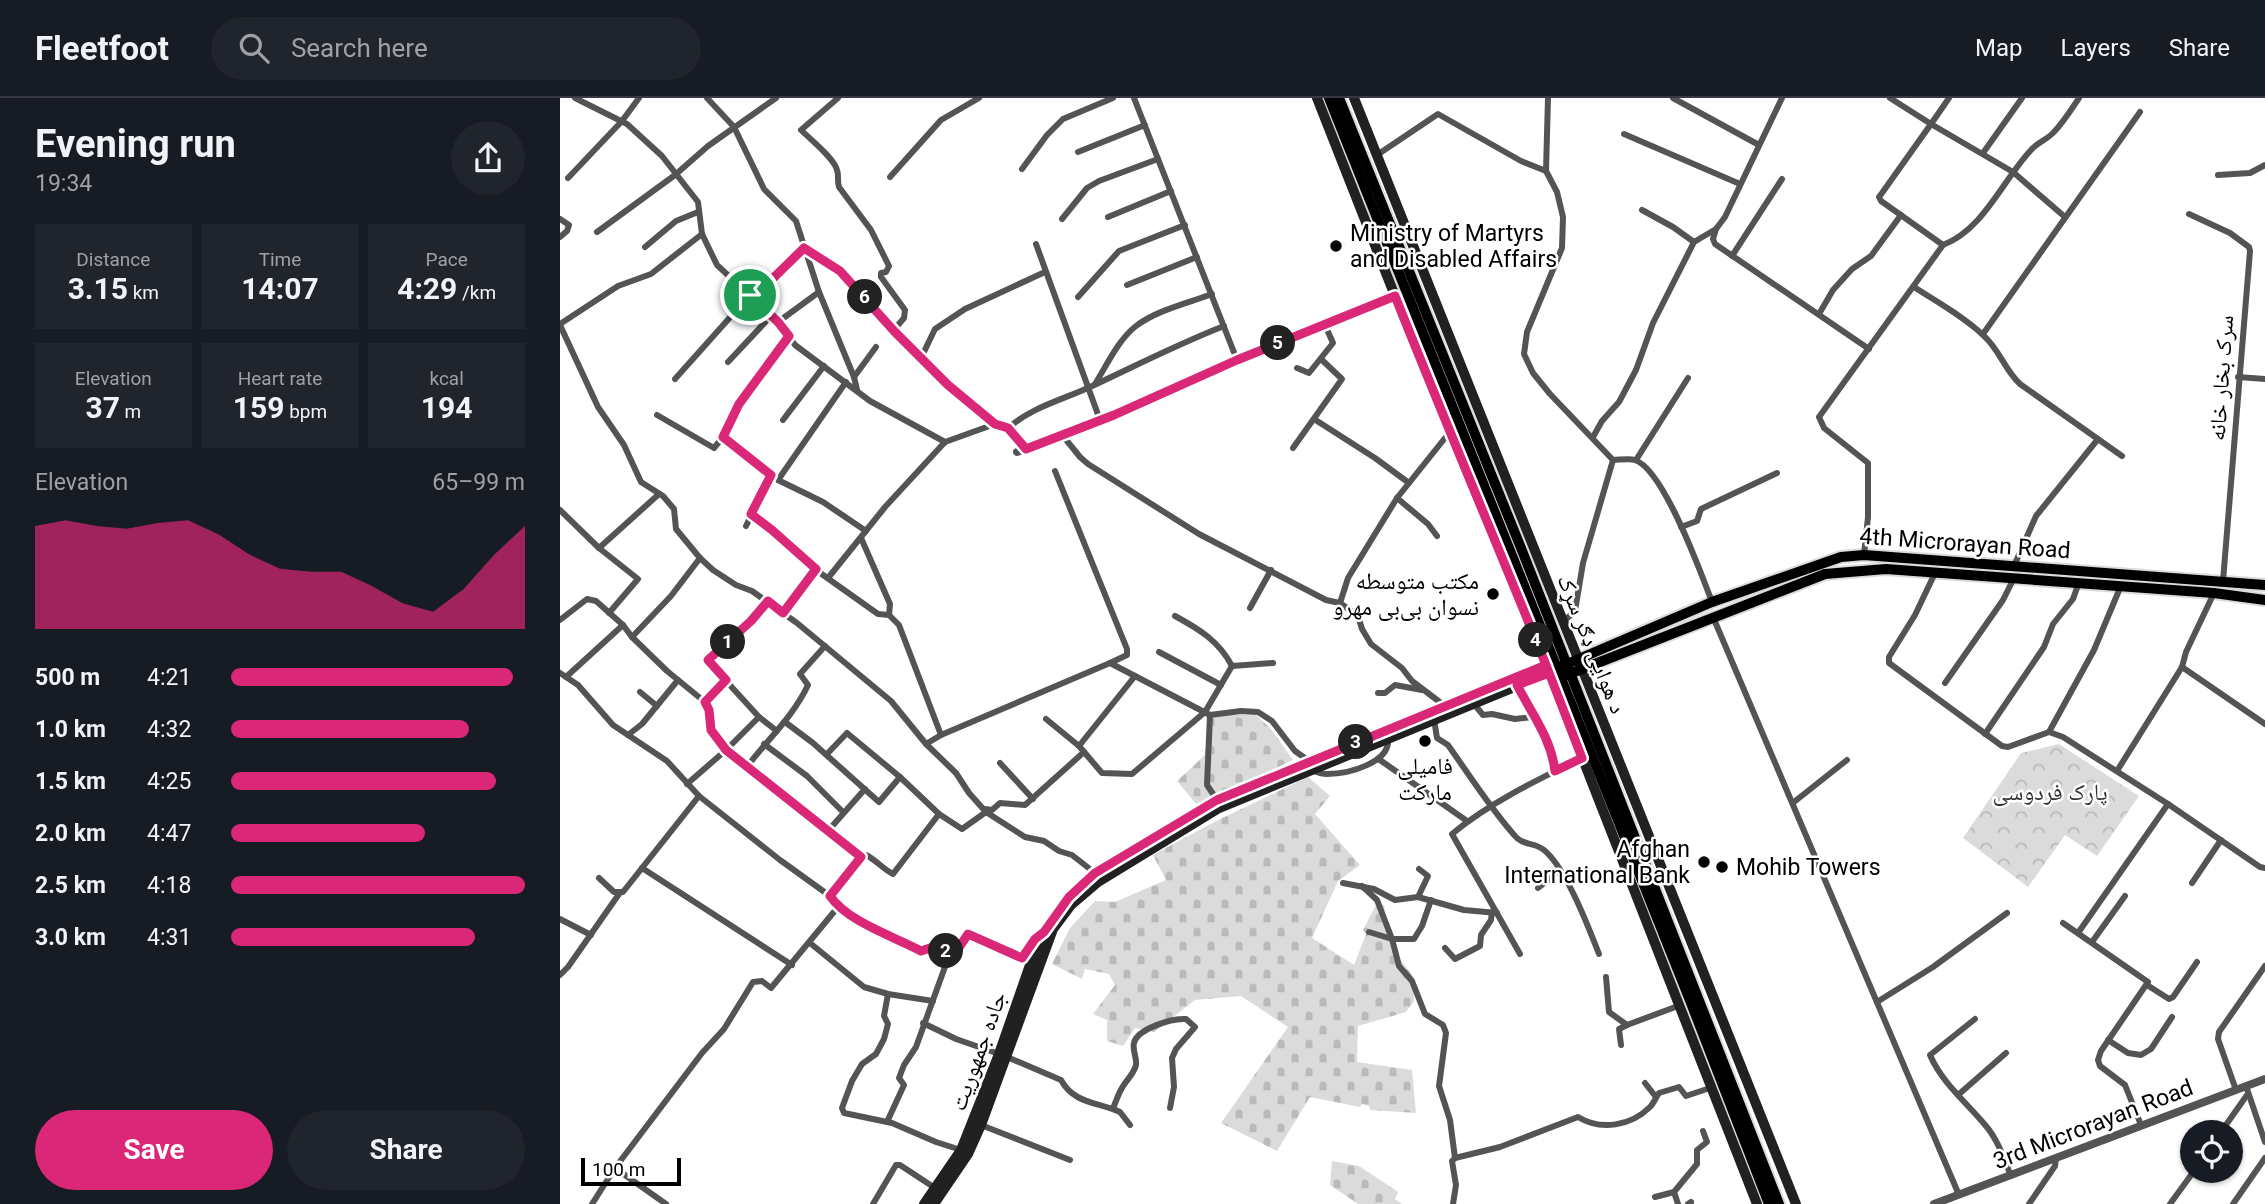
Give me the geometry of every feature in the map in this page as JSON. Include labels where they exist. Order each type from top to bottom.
[{"type":"main road","name":"د هوایی ډګر سړک","points":[[1317,98],[1449,433],[1564,669],[1796,1204]]},
{"type":"main road","points":[[1329,98],[1564,669],[1769,1204]]},
{"type":"main road","points":[[1339,98],[1779,1204]]},
{"type":"main road","name":"د هوایی ډګر سړک","points":[[1354,98],[1563,622],[1564,669],[1582,758],[1757,1204]]},
{"type":"main road","name":"4th Microrayan Road","points":[[1564,669],[1713,616],[1841,557],[1864,555],[2265,585]]},
{"type":"main road","points":[[2018,580],[2019,567]]},
{"type":"main road","name":"4th Microrayan Road","points":[[1564,669],[1712,602],[1781,583],[1845,571],[1885,569],[2214,593],[2265,600]]},
{"type":"main road","name":"جاده جمهوریت","points":[[934,1204],[968,1154],[981,1125],[1037,945],[1069,897],[1095,873],[1217,800],[1388,738],[1517,685],[1564,669]]},
{"type":"main road","name":"جاده جمهوریت","points":[[924,1204],[961,1150],[1003,1056],[1053,929],[1071,905],[1098,882],[1219,807],[1309,765],[1445,706],[1564,669]]},
{"type":"street","points":[[575,98],[622,121],[652,145],[696,198],[702,233],[717,265],[778,322],[806,355],[901,420],[944,442]]},
{"type":"street","points":[[568,178],[622,121],[639,98]]},
{"type":"street","points":[[707,98],[734,127],[764,189],[796,221],[819,292],[855,377],[857,390]]},
{"type":"street","points":[[597,232],[776,98]]},
{"type":"street","points":[[838,98],[801,130],[835,163],[839,173],[839,187],[871,230],[889,265],[886,272],[881,273],[881,277],[905,310],[904,318],[894,331]]},
{"type":"street","points":[[890,177],[941,120],[966,101],[979,98]]},
{"type":"street","points":[[1022,169],[1047,135],[1063,119],[1113,98]]},
{"type":"street","points":[[1134,98],[1237,360]]},
{"type":"street","points":[[1548,98],[1546,170],[1557,192],[1563,217],[1562,248],[1527,332],[1524,354],[1533,373],[1550,394],[1613,460],[1636,460],[1656,477],[1681,527],[1712,602]]},
{"type":"street","points":[[1673,98],[1759,145]]},
{"type":"street","points":[[1593,437],[1602,421],[1619,402],[1636,370],[1653,323],[1695,242],[1716,229],[1725,218],[1782,98]]},
{"type":"street","points":[[1890,98],[2012,172],[2065,217]]},
{"type":"street","points":[[1943,244],[1879,197],[1950,98]]},
{"type":"street","points":[[1983,153],[2022,98]]},
{"type":"street","points":[[1864,555],[1868,517],[1868,463],[1824,428],[1819,417],[1943,244],[1959,238],[1977,221],[2012,172],[2033,148],[2052,134],[2079,98]]},
{"type":"street","points":[[1983,334],[2140,112]]},
{"type":"street","points":[[1377,155],[1438,114],[1521,161],[1546,170]]},
{"type":"street","points":[[1078,152],[1145,125]]},
{"type":"street","points":[[1624,134],[1740,184]]},
{"type":"street","points":[[1062,219],[1093,184],[1158,159]]},
{"type":"street","points":[[2218,176],[2250,173],[2265,165]]},
{"type":"street","points":[[1731,256],[1782,179]]},
{"type":"street","points":[[1108,217],[1171,191]]},
{"type":"street","points":[[1642,210],[1695,242]]},
{"type":"street","points":[[645,247],[676,221],[698,212]]},
{"type":"street","points":[[1819,314],[1833,290],[1852,269],[1871,256],[1901,215]]},
{"type":"street","name":"سرک بخار خانه","points":[[2189,215],[2230,233],[2249,247],[2223,581]]},
{"type":"street","points":[[560,219],[569,225],[560,237]]},
{"type":"street","points":[[1078,297],[1119,251],[1185,225]]},
{"type":"street","points":[[1716,229],[1713,239],[1715,244],[1869,349]]},
{"type":"street","points":[[702,233],[651,274],[618,286],[560,325],[598,407],[624,445],[641,482],[659,494],[674,509],[676,529],[700,558],[719,575],[768,601],[891,701],[926,744],[956,773],[985,810],[1025,837],[1044,841],[1059,851],[1072,855],[1095,873]]},
{"type":"street","points":[[1036,244],[1091,387],[1100,420]]},
{"type":"street","points":[[804,248],[840,271],[948,385],[995,424],[1008,428],[1022,450],[1063,436],[1237,360],[1395,296]]},
{"type":"street","points":[[675,379],[750,295],[762,289],[804,248]]},
{"type":"street","points":[[1127,285],[1197,257]]},
{"type":"street","points":[[921,358],[935,329],[965,309],[1045,272]]},
{"type":"street","points":[[1914,286],[1983,334],[2002,356],[2008,373],[2020,384],[2122,456]]},
{"type":"street","points":[[778,322],[819,292]]},
{"type":"street","points":[[1091,387],[1137,325],[1212,294]]},
{"type":"street","points":[[728,362],[771,316]]},
{"type":"street","points":[[1297,368],[1309,373],[1333,343],[1325,325]]},
{"type":"street","points":[[1008,428],[1023,415],[1224,326]]},
{"type":"street","points":[[657,415],[714,448],[723,437],[739,404],[789,336]]},
{"type":"street","points":[[855,377],[876,347]]},
{"type":"street","points":[[1293,448],[1342,379],[1321,359]]},
{"type":"street","points":[[783,420],[824,366]]},
{"type":"street","points":[[2238,377],[2265,379]]},
{"type":"street","points":[[1636,460],[1688,378]]},
{"type":"street","points":[[778,480],[846,382]]},
{"type":"street","points":[[1314,419],[1375,458],[1409,484]]},
{"type":"street","points":[[828,578],[885,507],[944,442],[995,424]]},
{"type":"street","points":[[1340,603],[1348,578],[1397,498],[1449,433]]},
{"type":"street","points":[[1063,436],[1088,464],[1199,534],[1326,600],[1340,603],[1358,616],[1371,644],[1445,706]]},
{"type":"street","points":[[723,437],[778,480],[823,502],[866,531]]},
{"type":"street","points":[[2019,567],[2036,516],[2098,439]]},
{"type":"street","points":[[1563,622],[1575,611],[1583,563],[1613,460]]},
{"type":"street","points":[[926,744],[941,735],[1126,655],[1127,649],[1055,471]]},
{"type":"street","points":[[1681,527],[1697,521],[1701,509],[1777,473]]},
{"type":"street","points":[[746,526],[771,475]]},
{"type":"street","points":[[599,548],[659,494]]},
{"type":"street","points":[[1397,498],[1428,524],[1437,536]]},
{"type":"street","points":[[560,510],[599,548],[638,579],[609,612]]},
{"type":"street","points":[[751,514],[816,569],[878,614],[889,615],[899,625],[941,735]]},
{"type":"street","points":[[861,538],[890,604],[889,615]]},
{"type":"street","points":[[632,638],[671,596],[700,558]]},
{"type":"street","points":[[783,613],[816,569]]},
{"type":"street","points":[[1250,608],[1271,570]]},
{"type":"street","points":[[1935,573],[1915,615],[1889,657],[1889,663],[2005,747],[2049,732],[2063,737],[2265,868]]},
{"type":"street","points":[[1945,683],[2018,580]]},
{"type":"street","points":[[1985,734],[2045,648],[2053,624],[2073,599],[2078,585]]},
{"type":"street","points":[[2049,732],[2094,650],[2120,588]]},
{"type":"street","points":[[2117,771],[2182,667],[2186,652],[2214,593]]},
{"type":"street","points":[[560,620],[590,598],[609,612],[632,638],[705,702],[709,710],[711,730],[726,750],[861,857]]},
{"type":"street","points":[[768,601],[751,621],[708,660],[759,717],[777,730]]},
{"type":"street","points":[[1713,616],[1959,1195]]},
{"type":"street","points":[[1175,617],[1199,629],[1214,641],[1232,666]]},
{"type":"street","points":[[623,625],[563,675],[578,685],[613,725],[667,761],[699,796],[830,896],[838,907],[921,951],[936,946],[950,953],[956,952],[968,934],[1022,958],[1035,939],[1044,932]]},
{"type":"street","points":[[746,768],[785,722],[808,685],[800,674],[825,646]]},
{"type":"street","points":[[1159,652],[1221,685]]},
{"type":"street","points":[[1110,663],[1207,713],[1258,712],[1272,721],[1309,765],[1332,773],[1380,760],[1388,749],[1388,738]]},
{"type":"street","points":[[1232,666],[1273,663]]},
{"type":"street","points":[[1045,719],[1082,749],[1101,773],[1132,774],[1207,713],[1232,666]]},
{"type":"street","points":[[2182,667],[2265,724]]},
{"type":"street","points":[[827,754],[847,733],[939,814],[962,830],[985,810],[992,810],[1000,803],[1021,806],[1033,799],[1082,749],[1135,676]]},
{"type":"street","points":[[628,735],[642,724],[678,680]]},
{"type":"street","points":[[705,702],[726,680]]},
{"type":"street","points":[[1378,693],[1385,693],[1395,685],[1427,691]]},
{"type":"street","points":[[1517,685],[1544,730],[1553,754],[1555,771]]},
{"type":"street","points":[[640,692],[657,706]]},
{"type":"street","points":[[1474,704],[1483,715],[1492,714],[1515,719],[1534,717]]},
{"type":"street","points":[[1207,713],[1207,785],[1217,800]]},
{"type":"street","points":[[687,784],[759,717]]},
{"type":"street","points":[[1434,719],[1437,738],[1448,746],[1519,840],[1545,850],[1560,871],[1583,915],[1598,954]]},
{"type":"street","points":[[785,722],[827,754],[879,802],[900,777]]},
{"type":"street","points":[[764,744],[807,776],[843,811]]},
{"type":"street","points":[[1520,954],[1452,836],[1467,821],[1582,758]]},
{"type":"street","points":[[1380,760],[1467,821]]},
{"type":"street","points":[[1794,802],[1847,760]]},
{"type":"street","points":[[1000,764],[1033,799]]},
{"type":"street","points":[[827,832],[865,789]]},
{"type":"street","points":[[560,975],[619,894],[699,796]]},
{"type":"street","points":[[2078,933],[2168,804]]},
{"type":"street","points":[[830,896],[861,857],[866,855],[893,874],[939,814]]},
{"type":"street","points":[[2192,883],[2221,840]]},
{"type":"street","points":[[642,868],[792,965]]},
{"type":"street","points":[[1418,897],[1428,876],[1419,869]]},
{"type":"street","points":[[1538,888],[1560,871]]},
{"type":"street","points":[[599,878],[619,894]]},
{"type":"street","points":[[1343,883],[1374,889],[1395,900],[1418,897],[1464,910],[1495,912]]},
{"type":"street","points":[[1362,886],[1377,900],[1399,966],[1412,981],[1426,1014],[1443,1025],[1446,1033],[1440,1086],[1450,1120],[1455,1158],[1452,1161],[1456,1185],[1453,1204]]},
{"type":"street","points":[[2092,942],[2125,896]]},
{"type":"street","points":[[1369,932],[1392,939],[1414,939],[1419,933],[1431,900]]},
{"type":"street","points":[[592,1204],[615,1168],[702,1052],[724,1029],[753,982],[762,981],[771,988],[838,907]]},
{"type":"street","points":[[1445,948],[1455,958],[1480,946],[1481,935],[1495,912]]},
{"type":"street","points":[[1877,1002],[1933,967],[2007,913]]},
{"type":"street","points":[[560,919],[591,935]]},
{"type":"street","points":[[2063,923],[2146,979],[2147,985],[2108,1040],[2099,1055],[2098,1063],[2125,1085],[2141,1125]]},
{"type":"street","points":[[810,943],[864,987],[933,1001]]},
{"type":"street","points":[[887,1122],[904,1085],[900,1078],[901,1071],[916,1047],[950,953]]},
{"type":"street","points":[[2147,985],[2169,999],[2197,961]]},
{"type":"street","points":[[560,962],[568,967]]},
{"type":"street","points":[[2236,1090],[2218,1038],[2219,1032],[2265,966]]},
{"type":"street","points":[[1606,976],[1609,1012],[1627,1024]]},
{"type":"street","points":[[888,994],[884,1016],[888,1024],[884,1039],[876,1054],[862,1064],[852,1081],[842,1108],[844,1113],[887,1122],[961,1150]]},
{"type":"street","points":[[1621,1045],[1619,1029],[1678,1006]]},
{"type":"street","points":[[2108,1040],[2128,1053],[2141,1055],[2151,1049],[2172,1017]]},
{"type":"street","points":[[1113,1108],[1136,1066],[1132,1047],[1136,1036],[1144,1030],[1186,1019],[1195,1027],[1176,1049],[1172,1058],[1174,1087],[1170,1108]]},
{"type":"street","points":[[1975,1019],[1930,1055],[1958,1095],[1988,1128],[2011,1176]]},
{"type":"street","points":[[923,1023],[956,1039],[1061,1080],[1068,1092],[1101,1107],[1113,1108],[1120,1112],[1130,1125]]},
{"type":"street","points":[[1958,1095],[2006,1053]]},
{"type":"street","name":"3rd Microrayan Road","points":[[1934,1204],[2236,1090],[2247,1090],[2265,1079]]},
{"type":"street","points":[[1645,1083],[1656,1097]]},
{"type":"street","points":[[1455,1158],[1500,1147],[1578,1117],[1590,1124],[1625,1123],[1650,1107],[1659,1093],[1679,1087],[1686,1096],[1710,1088]]},
{"type":"street","points":[[2228,1120],[2247,1090]]},
{"type":"street","points":[[2247,1090],[2265,1142]]},
{"type":"street","points":[[981,1125],[1070,1160]]},
{"type":"street","points":[[1655,1196],[1674,1192],[1698,1162],[1697,1150],[1707,1142],[1703,1131]]},
{"type":"street","points":[[2029,1204],[2056,1165],[2056,1158]]},
{"type":"street","points":[[2233,1204],[2265,1158]]},
{"type":"street","points":[[873,1204],[896,1165],[903,1166],[935,1188]]},
{"type":"street","points":[[615,1168],[666,1204]]},
{"type":"street","points":[[2170,1204],[2185,1183]]},
{"type":"street","points":[[1674,1192],[1678,1204]]},
{"type":"green space","points":[[1255,714],[1271,729],[1293,760],[1197,805],[1177,781],[1204,756],[1211,716]]},
{"type":"green space","name":"پارک فردوسی","points":[[2059,744],[2139,796],[2097,856],[2065,835],[2028,887],[1963,838],[2021,753]]},
{"type":"green space","points":[[1308,777],[1330,796],[1315,814],[1360,865],[1338,881],[1312,938],[1354,965],[1366,934],[1363,930],[1377,903],[1384,905],[1391,948],[1413,976],[1414,1001],[1406,1012],[1358,1026],[1357,1062],[1412,1070],[1416,1113],[1370,1110],[1369,1106],[1362,1104],[1360,1107],[1310,1097],[1277,1151],[1221,1123],[1288,1027],[1241,996],[1195,1000],[1154,1032],[1135,1028],[1123,1046],[1107,1041],[1107,1020],[1093,1014],[1115,985],[1109,974],[1085,969],[1082,979],[1052,964],[1070,928],[1095,901],[1115,902],[1166,880],[1153,855]]},
{"type":"green space","points":[[1332,1161],[1359,1166],[1398,1192],[1395,1199],[1402,1204],[1358,1204],[1330,1185]]},
{"type":"place","name":"Ministry of Martyrs and Disabled Affairs","points":[[1336,246]]},
{"type":"place","name":"مکتب متوسطه نسوان بی‌بی مهرو","points":[[1493,594]]},
{"type":"place","name":"فامیلی مارکت","points":[[1425,741]]},
{"type":"place","name":"Afghan International Bank","points":[[1704,862]]},
{"type":"place","name":"Mohib Towers","points":[[1722,867]]},
{"type":"route","points":[[750,295],[762,289],[804,248],[840,271],[948,385],[995,424],[1008,428],[1026,449],[1114,415],[1237,360],[1395,296],[1449,433],[1511,580],[1546,665],[1549,673],[1517,685],[1544,730],[1553,754],[1555,771],[1582,758],[1546,665],[1217,800],[1129,850],[1095,873],[1069,897],[1044,932],[1037,936],[1025,957],[1011,955],[968,934],[956,952],[950,953],[936,946],[921,951],[883,933],[838,907],[830,896],[861,857],[726,750],[711,730],[709,710],[705,702],[726,680],[708,660],[751,621],[768,601],[783,613],[816,569],[751,514],[771,475],[723,437],[739,404],[789,336],[750,295]]}]
